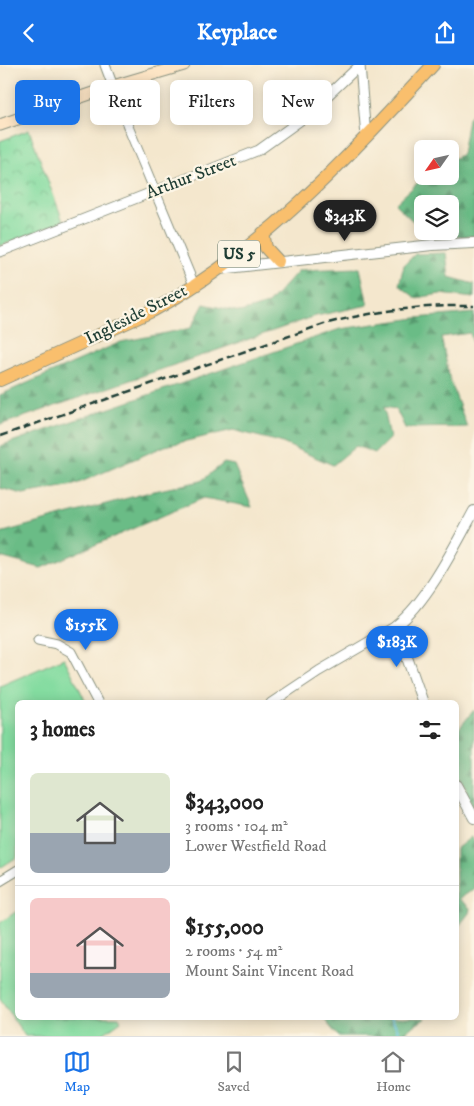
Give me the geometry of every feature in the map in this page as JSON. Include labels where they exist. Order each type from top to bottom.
[{"type":"main road","points":[[133,80],[184,65]]},
{"type":"main road","name":"Ingleside Street","points":[[0,380],[152,311],[218,269],[263,233],[366,137],[433,65]]},
{"type":"main road","points":[[0,125],[90,94]]},
{"type":"main road","points":[[263,233],[266,248],[278,261]]},
{"type":"street","points":[[105,65],[111,80]]},
{"type":"street","points":[[360,65],[366,137]]},
{"type":"street","name":"Arthur Street","points":[[0,252],[259,150],[305,117],[360,65]]},
{"type":"street","points":[[128,125],[154,192],[194,285]]},
{"type":"street","points":[[218,269],[278,261],[474,243]]},
{"type":"street","points":[[276,700],[319,671],[396,626],[407,616],[430,584],[474,511]]},
{"type":"street","points":[[396,626],[422,700]]},
{"type":"street","points":[[38,640],[57,644],[71,651],[96,700]]},
{"type":"street","points":[[459,790],[474,818]]},
{"type":"street","points":[[0,881],[15,872]]},
{"type":"green space","points":[[474,109],[474,236],[459,236],[459,195],[414,195],[414,222],[395,204],[415,185],[459,185],[459,156],[462,154],[468,119]]},
{"type":"green space","points":[[29,130],[63,221],[0,246],[0,141]]},
{"type":"green space","points":[[446,253],[449,277],[474,284],[474,298],[440,294],[416,298],[399,285],[404,265],[415,254]]},
{"type":"green space","points":[[360,268],[368,305],[316,316],[0,425],[0,395],[121,342],[191,328],[204,304],[240,312],[268,304],[299,270]]},
{"type":"green space","points":[[474,313],[474,348],[470,333],[441,337],[450,380],[467,427],[405,428],[396,409],[384,407],[390,438],[375,453],[356,446],[333,465],[280,442],[233,430],[165,446],[74,485],[23,494],[0,488],[0,446],[340,329],[416,318]]},
{"type":"green space","points":[[224,463],[234,465],[252,507],[204,498],[41,568],[0,557],[0,533],[150,492],[201,481]]},
{"type":"green space","points":[[64,658],[85,700],[15,700],[15,858],[0,868],[0,686]]},
{"type":"green space","points":[[474,710],[474,809],[459,772],[459,728]]},
{"type":"green space","points":[[471,837],[474,841],[474,889],[459,899],[459,847]]},
{"type":"green space","points":[[459,899],[470,908],[469,913],[459,926]]},
{"type":"green space","points":[[15,912],[15,1020],[121,1021],[100,1036],[25,1036],[0,999],[0,923]]},
{"type":"green space","points":[[325,1020],[423,1020],[406,1031],[409,1036],[338,1036]]},
{"type":"waterway","points":[[393,1020],[398,1030],[398,1036]]},
{"type":"railway","points":[[0,436],[324,324],[398,310],[474,306]]}]
